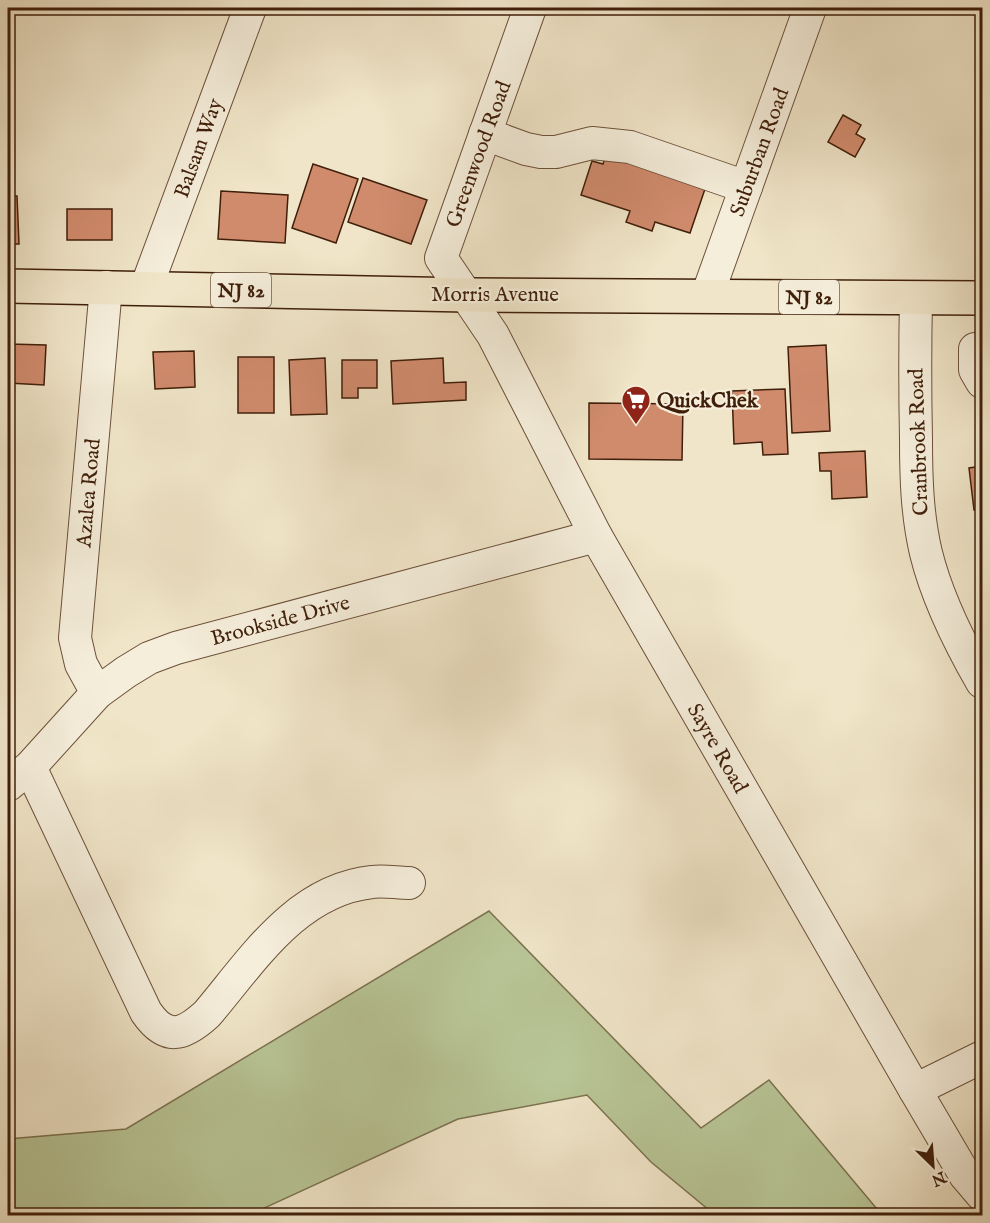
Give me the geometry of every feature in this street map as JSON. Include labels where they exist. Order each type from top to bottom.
[{"type":"main road","name":"Morris Avenue","points":[[8,286],[467,295],[982,298]]},
{"type":"street","name":"Balsam Way","points":[[146,288],[250,8]]},
{"type":"street","name":"Greenwood Road","points":[[467,295],[441,258],[530,8]]},
{"type":"street","name":"Suburban Road","points":[[707,296],[810,8]]},
{"type":"street","points":[[485,134],[541,152],[556,152],[592,143],[630,147],[746,187]]},
{"type":"street","name":"Azalea Road","points":[[97,693],[81,664],[75,638],[106,287]]},
{"type":"street","name":"Sayre Road","points":[[467,295],[493,335],[596,536],[915,1090],[965,1175],[982,1195]]},
{"type":"street","name":"Cranbrook Road","points":[[916,298],[914,369],[917,498],[926,552],[939,595],[974,649],[982,682]]},
{"type":"street","points":[[982,349],[975,349],[975,370],[982,382]]},
{"type":"street","name":"Brookside Drive","points":[[19,776],[97,693],[142,662],[176,648],[596,536]]},
{"type":"street","points":[[19,776],[146,1012],[154,1023],[169,1033],[180,1032],[197,1023],[274,935],[292,917],[318,899],[348,887],[372,882],[409,883]]},
{"type":"street","points":[[915,1090],[982,1057]]},
{"type":"green space","points":[[489,911],[701,1128],[769,1080],[882,1215],[715,1215],[651,1162],[587,1095],[458,1119],[249,1215],[8,1215],[8,1139],[126,1129]]},
{"type":"building","points":[[843,115],[861,125],[856,134],[865,139],[855,157],[828,142]]},
{"type":"building","points":[[607,152],[706,186],[690,233],[655,222],[652,231],[626,222],[630,211],[581,195],[592,161],[603,164]]},
{"type":"building","points":[[313,164],[358,179],[336,243],[292,228]]},
{"type":"building","points":[[363,178],[427,200],[411,244],[348,222]]},
{"type":"building","points":[[221,191],[288,195],[285,243],[218,239]]},
{"type":"building","points":[[8,196],[17,196],[19,244],[8,244]]},
{"type":"building","points":[[67,209],[112,209],[112,240],[67,240]]},
{"type":"building","points":[[8,344],[46,345],[44,385],[8,383]]},
{"type":"building","points":[[826,345],[830,431],[792,433],[788,347]]},
{"type":"building","points":[[194,351],[195,387],[155,389],[153,352]]},
{"type":"building","points":[[238,357],[274,357],[274,413],[238,413]]},
{"type":"building","points":[[325,358],[327,414],[291,415],[289,360]]},
{"type":"building","points":[[443,358],[444,383],[466,382],[466,400],[393,404],[391,361]]},
{"type":"building","points":[[342,360],[377,360],[377,388],[358,388],[358,398],[342,398]]},
{"type":"building","points":[[785,389],[788,454],[763,455],[762,442],[734,444],[732,391]]},
{"type":"building","points":[[589,403],[683,404],[682,460],[589,459]]},
{"type":"building","points":[[865,451],[867,497],[832,499],[831,471],[820,471],[819,453]]},
{"type":"building","points":[[982,466],[982,509],[974,510],[969,468]]},
{"type":"place","name":"QuickChek","points":[[636,426]]}]
